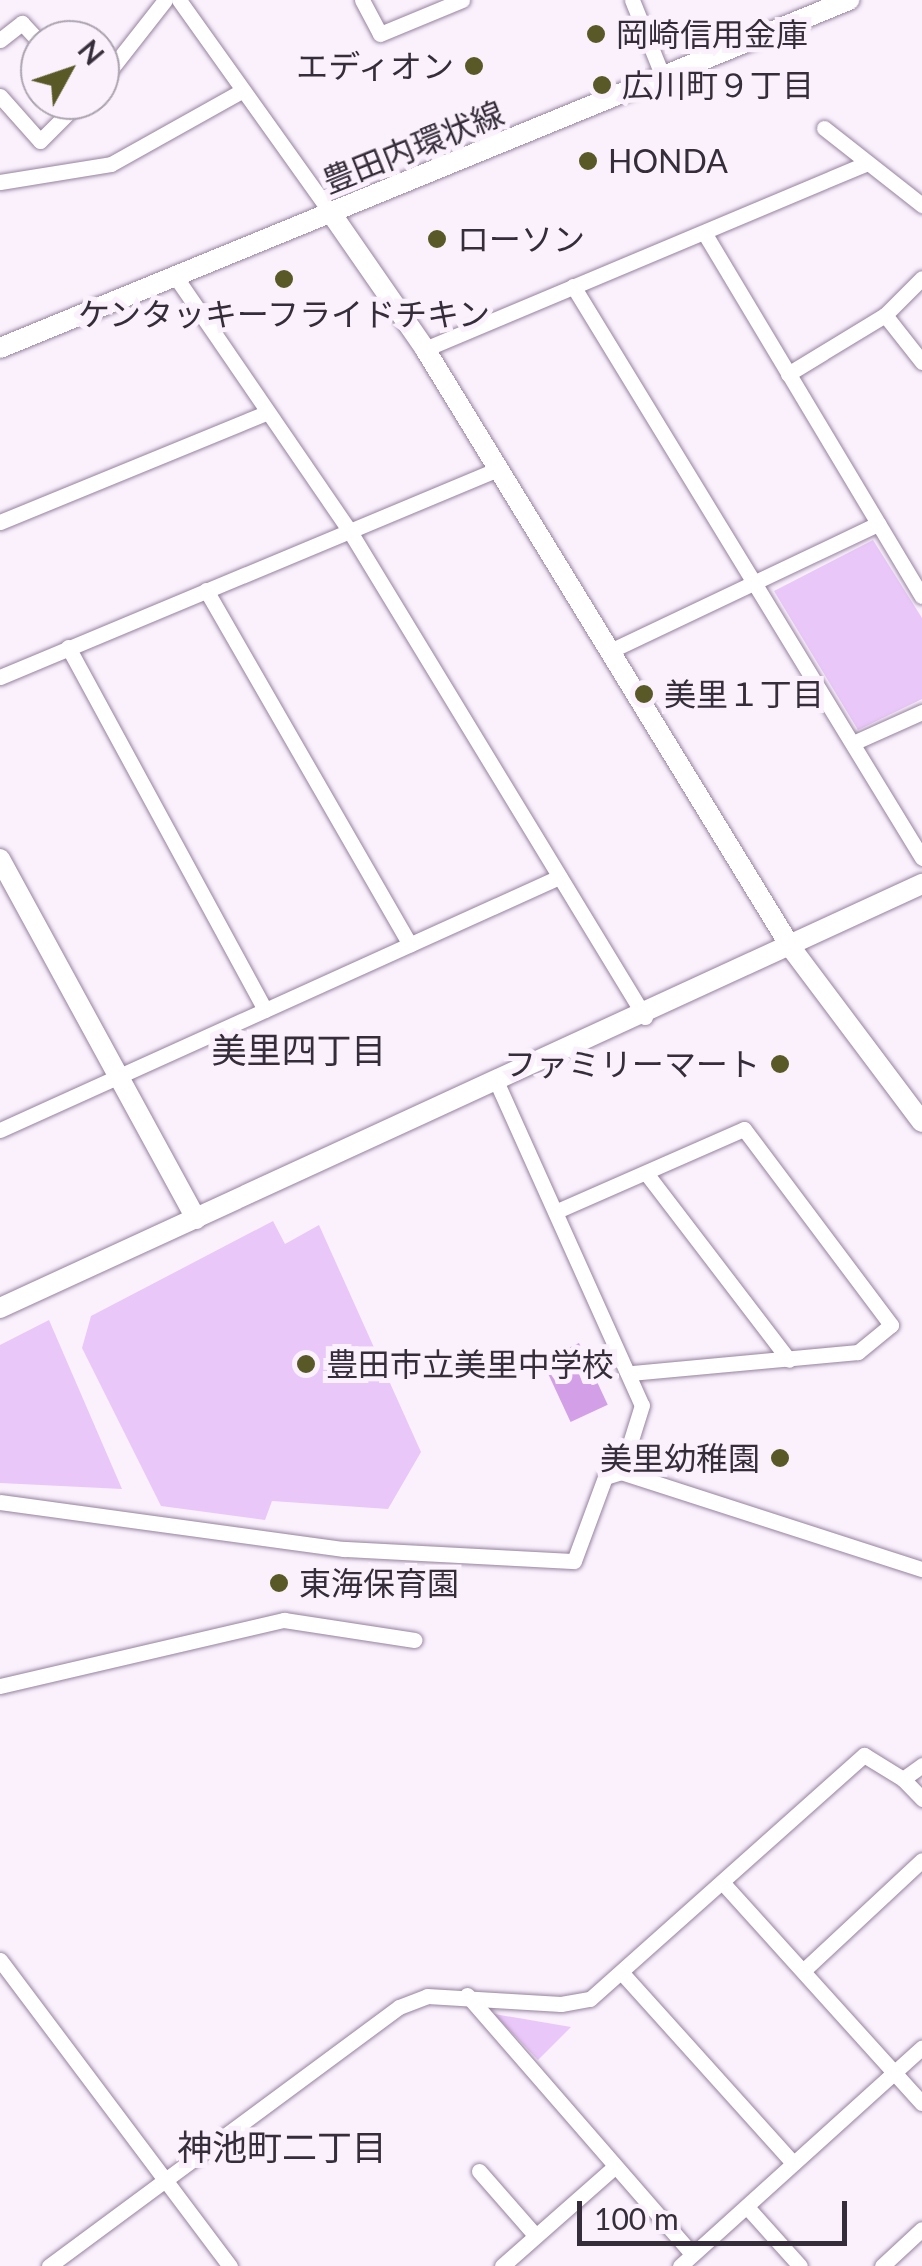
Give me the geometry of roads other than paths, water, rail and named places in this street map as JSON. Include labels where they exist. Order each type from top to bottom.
[{"type":"street","points":[[120,58],[165,0]]},
{"type":"street","points":[[180,0],[240,92],[331,213],[425,349],[792,949],[922,1122]]},
{"type":"street","points":[[362,0],[380,34],[462,0]]},
{"type":"street","points":[[632,0],[663,76]]},
{"type":"street","name":"豊田内環状線","points":[[0,348],[849,0]]},
{"type":"street","points":[[0,40],[20,25]]},
{"type":"street","points":[[0,182],[112,164],[240,92]]},
{"type":"street","points":[[0,96],[20,118]]},
{"type":"street","points":[[21,120],[40,141],[61,120]]},
{"type":"street","points":[[824,128],[922,204]]},
{"type":"street","points":[[425,349],[867,163]]},
{"type":"street","points":[[705,234],[922,596]]},
{"type":"street","points":[[176,276],[350,530],[646,1017]]},
{"type":"street","points":[[788,374],[885,315],[922,278]]},
{"type":"street","points":[[573,286],[922,858]]},
{"type":"street","points":[[885,315],[922,362]]},
{"type":"street","points":[[0,522],[266,412]]},
{"type":"street","points":[[0,677],[498,469]]},
{"type":"street","points":[[610,651],[878,524]]},
{"type":"street","points":[[206,590],[410,945]]},
{"type":"street","points":[[68,647],[265,1010]]},
{"type":"street","points":[[853,743],[922,712]]},
{"type":"street","points":[[0,859],[196,1219]]},
{"type":"street","points":[[0,1130],[559,877]]},
{"type":"street","points":[[0,1308],[646,1017],[922,884]]},
{"type":"street","points":[[497,1083],[642,1405],[621,1472]]},
{"type":"street","points":[[557,1211],[744,1128],[891,1325],[858,1352],[630,1373]]},
{"type":"street","points":[[646,1173],[789,1360]]},
{"type":"street","points":[[0,1502],[344,1549],[574,1561],[605,1477],[621,1472],[922,1569]]},
{"type":"street","points":[[0,1686],[284,1620],[414,1640]]},
{"type":"street","points":[[49,2266],[368,2024],[427,1996],[573,2003],[590,1999],[864,1755],[903,1778],[922,1800]]},
{"type":"street","points":[[903,1778],[922,1765]]},
{"type":"street","points":[[804,1970],[922,1860]]},
{"type":"street","points":[[722,1882],[922,2103]]},
{"type":"street","points":[[0,1960],[230,2266]]},
{"type":"street","points":[[622,1973],[793,2163]]},
{"type":"street","points":[[468,1995],[686,2260],[922,2047]]},
{"type":"street","points":[[502,2266],[613,2168]]},
{"type":"street","points":[[479,2171],[536,2236]]},
{"type":"street","points":[[747,2207],[800,2266]]},
{"type":"street","points":[[882,2266],[922,2230]]},
{"type":"place","name":"岡崎信用金庫","points":[[596,34]]},
{"type":"place","name":"エディオン","points":[[474,66]]},
{"type":"place","name":"広川町９丁目","points":[[602,85]]},
{"type":"place","name":"HONDA","points":[[588,161]]},
{"type":"place","name":"ローソン","points":[[437,239]]},
{"type":"place","name":"ケンタッキーフライドチキン","points":[[284,279]]},
{"type":"place","name":"美里１丁目","points":[[644,694]]},
{"type":"place","name":"ファミリーマート","points":[[780,1064]]},
{"type":"place","name":"豊田市立美里中学校","points":[[306,1364]]},
{"type":"place","name":"美里幼稚園","points":[[780,1458]]},
{"type":"place","name":"東海保育園","points":[[279,1583]]},
{"type":"district","name":"美里四丁目","points":[[299,1049]]},
{"type":"district","name":"神池町二丁目","points":[[282,2146]]}]
